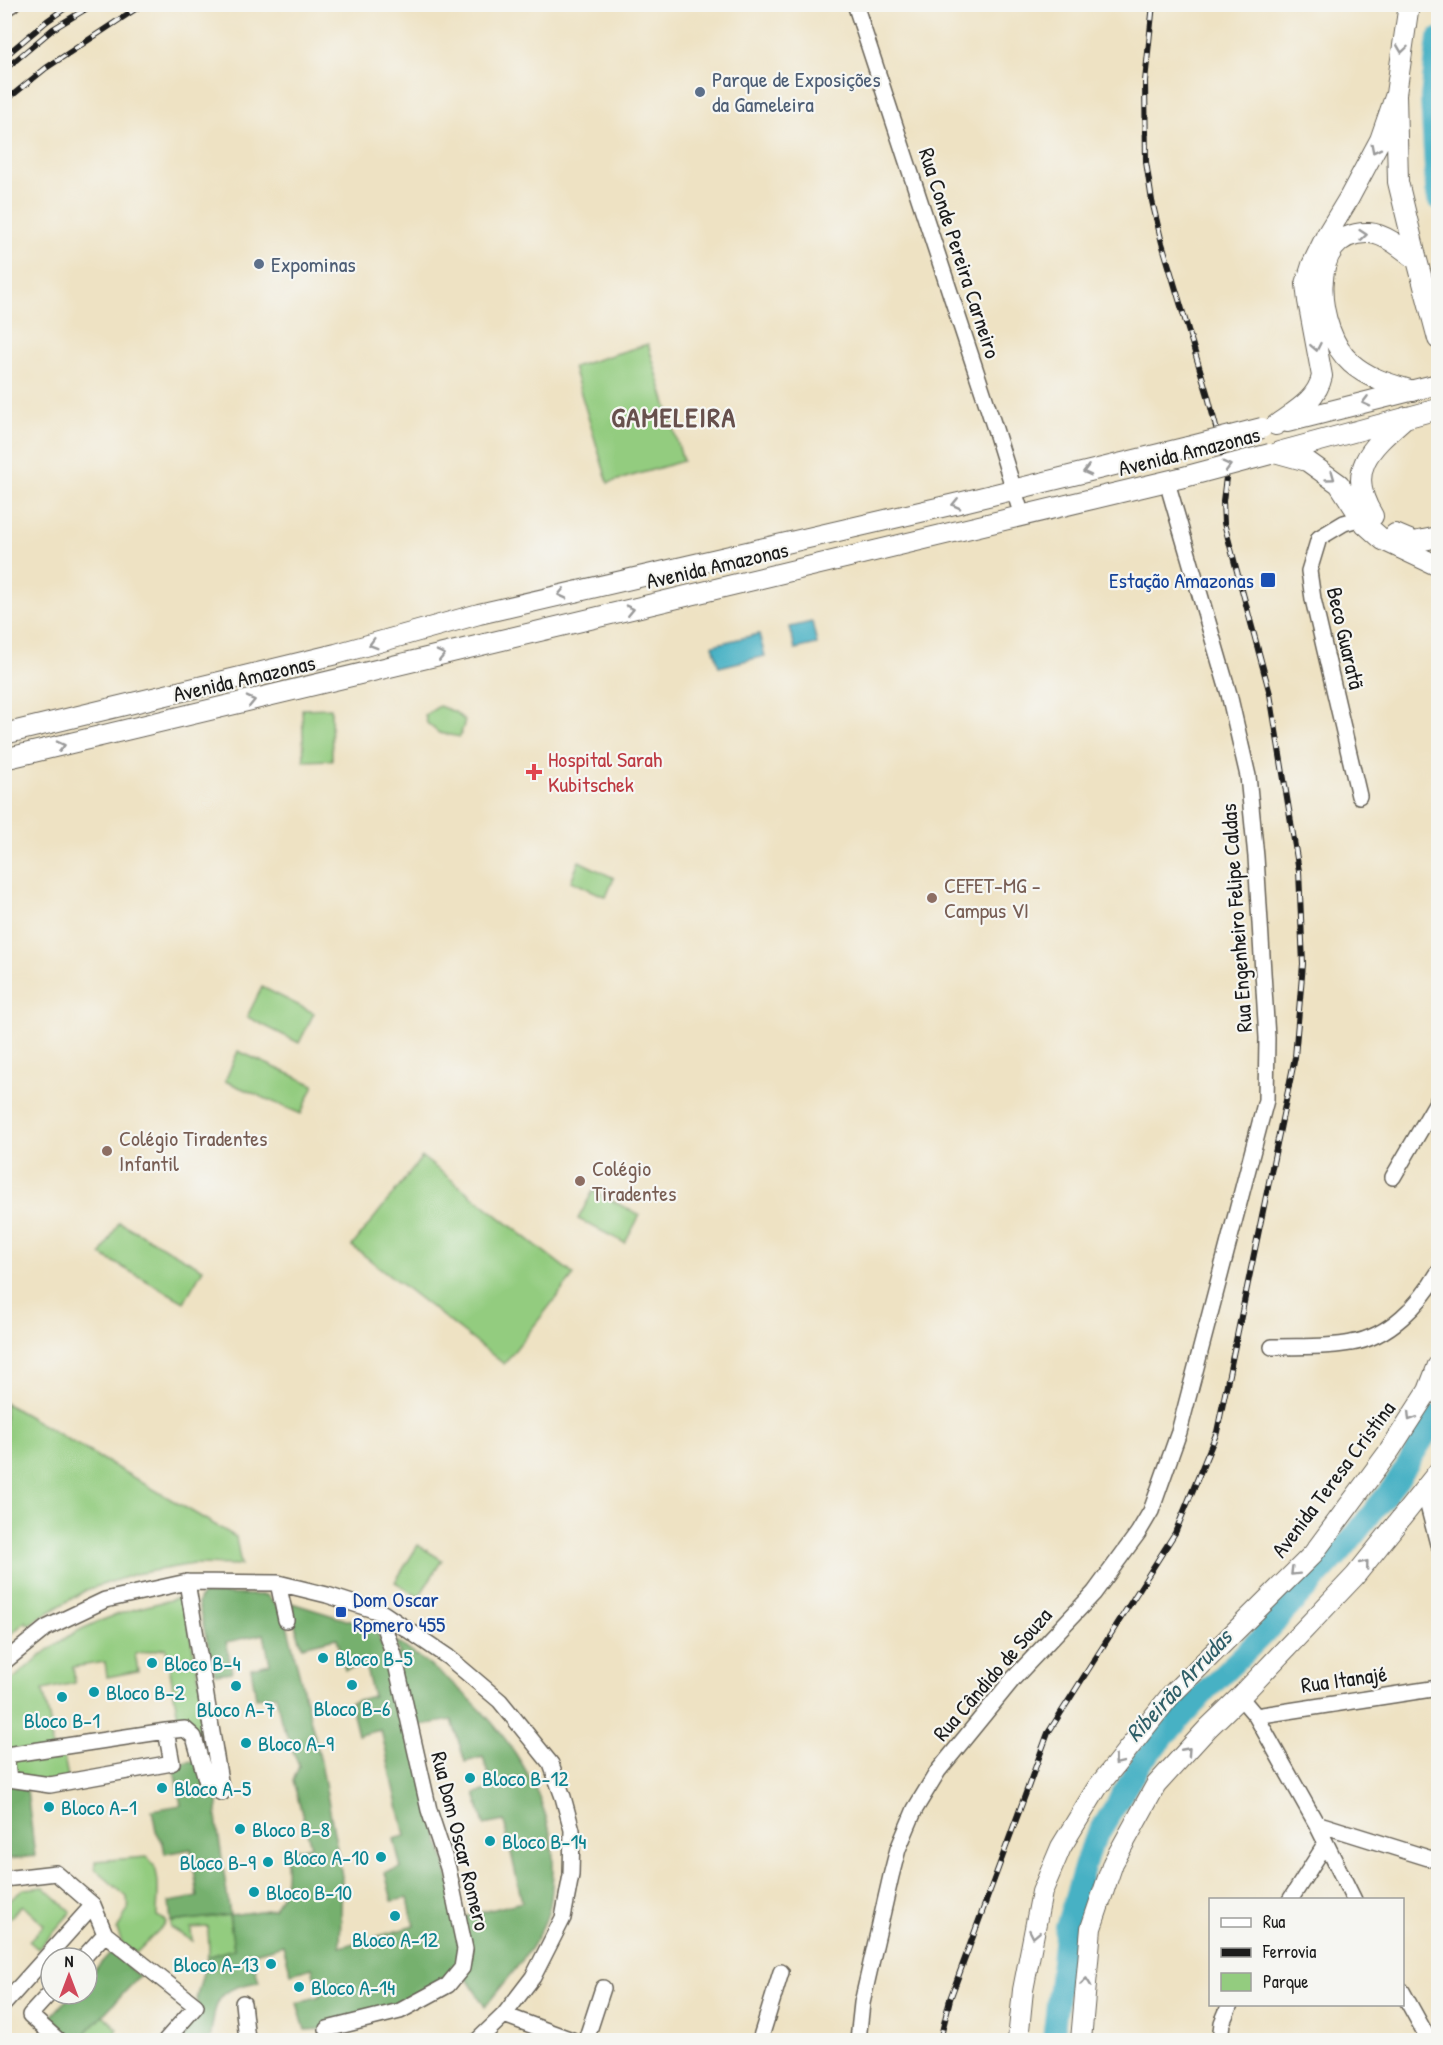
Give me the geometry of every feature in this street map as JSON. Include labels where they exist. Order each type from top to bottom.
[{"type":"main road","points":[[1409,4],[1396,94],[1398,182],[1416,260],[1438,339]]},
{"type":"main road","points":[[1269,426],[1311,400],[1320,387],[1322,376],[1306,284],[1326,236],[1380,140],[1396,94]]},
{"type":"main road","points":[[1416,260],[1387,239],[1370,233],[1350,236],[1340,243],[1331,255],[1323,276],[1321,290],[1327,326],[1336,345],[1349,362],[1376,380],[1425,388]]},
{"type":"main road","name":"Avenida Amazonas","points":[[4,734],[336,654],[479,614],[1013,490],[1425,388]]},
{"type":"main road","name":"Avenida Amazonas","points":[[4,759],[1176,480],[1433,410]]},
{"type":"main road","points":[[1406,417],[1375,444],[1365,460],[1360,480],[1364,501],[1376,520],[1392,533],[1414,542],[1438,537]]},
{"type":"main road","points":[[1176,480],[1166,467],[1186,447]]},
{"type":"main road","points":[[1274,454],[1307,461],[1340,484],[1365,524],[1383,540],[1438,566]]},
{"type":"main road","name":"Avenida Teresa Cristina","points":[[1018,2040],[1023,1990],[1042,1892],[1061,1847],[1097,1788],[1164,1702],[1313,1554],[1390,1450],[1428,1391],[1438,1365]]},
{"type":"main road","points":[[1081,2040],[1091,1928],[1113,1863],[1156,1785],[1355,1576],[1438,1473]]},
{"type":"street","points":[[4,9],[12,4]]},
{"type":"street","name":"Rua Conde Pereira Carneiro","points":[[855,4],[1022,516]]},
{"type":"street","name":"Rua Engenheiro Felipe Caldas","points":[[1176,480],[1248,776],[1256,857],[1267,1038],[1266,1100],[1200,1353]]},
{"type":"street","name":"Beco Guaratã","points":[[1359,796],[1313,599],[1309,571],[1319,538],[1344,524],[1362,518]]},
{"type":"street","points":[[1393,1177],[1438,1100]]},
{"type":"street","points":[[1272,1347],[1352,1343],[1386,1330],[1426,1293],[1438,1273]]},
{"type":"street","name":"Rua Cândido de Souza","points":[[858,2040],[863,1999],[891,1876],[898,1849],[915,1809],[938,1771],[1013,1679],[1094,1593],[1138,1533],[1151,1511],[1167,1468],[1200,1353]]},
{"type":"street","points":[[1424,1490],[1438,1544]]},
{"type":"street","points":[[166,1731],[172,1762],[50,1785],[9,1779],[6,1755],[166,1731],[185,1729],[194,1737],[207,1786],[222,1793],[187,1582]]},
{"type":"street","points":[[4,1662],[46,1628],[105,1600],[187,1582],[278,1583],[327,1595],[383,1613],[448,1657],[500,1701],[551,1764],[572,1830],[571,1875],[563,1918],[533,1977],[504,2015],[478,2040]]},
{"type":"street","points":[[278,1583],[286,1620]]},
{"type":"street","name":"Rua Dom Oscar Romero","points":[[327,2029],[400,2011],[448,1985],[462,1968],[465,1949],[450,1876],[429,1810],[394,1655],[385,1630],[383,1613]]},
{"type":"street","points":[[1438,1688],[1438,1696]]},
{"type":"street","name":"Rua Itanajé","points":[[1256,1716],[1438,1688]]},
{"type":"street","points":[[1240,1697],[1256,1716],[1316,1823],[1353,1898]]},
{"type":"street","points":[[1316,1823],[1438,1861]]},
{"type":"street","points":[[1291,1898],[1325,1845]]},
{"type":"street","points":[[4,1879],[56,1874],[93,1905],[105,1934],[195,2006],[166,2040]]},
{"type":"street","points":[[4,2004],[93,1905]]},
{"type":"street","points":[[94,1946],[105,1934]]},
{"type":"street","points":[[760,2040],[781,1972]]},
{"type":"street","points":[[586,2040],[603,1988]]},
{"type":"street","points":[[1404,1995],[1429,2040]]},
{"type":"street","points":[[243,2003],[247,2040]]},
{"type":"street","points":[[39,2005],[30,2015],[58,2040]]},
{"type":"street","points":[[1220,2040],[1222,2023],[1229,2006]]},
{"type":"street","points":[[504,2015],[572,2040]]},
{"type":"green space","points":[[648,344],[683,461],[608,483],[573,367]]},
{"type":"green space","points":[[439,706],[455,712],[465,721],[460,737],[439,733],[427,723],[425,715]]},
{"type":"green space","points":[[331,708],[332,760],[304,761],[302,709]]},
{"type":"green space","points":[[579,861],[614,878],[606,897],[571,881]]},
{"type":"green space","points":[[262,987],[314,1013],[299,1043],[247,1017]]},
{"type":"green space","points":[[238,1051],[314,1085],[301,1114],[225,1081]]},
{"type":"green space","points":[[422,1157],[574,1275],[504,1364],[352,1246]]},
{"type":"green space","points":[[593,1191],[640,1215],[625,1243],[578,1219]]},
{"type":"green space","points":[[119,1222],[203,1269],[184,1302],[101,1255]]},
{"type":"green space","points":[[5,1403],[236,1537],[241,1565],[193,1564],[135,1574],[86,1590],[28,1625],[26,1621],[5,1640]]},
{"type":"green space","points":[[418,1545],[442,1560],[419,1597],[395,1582]]},
{"type":"green space","points":[[204,1594],[266,1595],[274,1602],[286,1620],[321,1762],[342,1876],[340,1947],[414,1926],[408,1898],[392,1901],[385,1872],[401,1868],[394,1839],[405,1836],[381,1730],[358,1735],[350,1702],[373,1696],[365,1665],[345,1670],[337,1638],[302,1646],[293,1619],[292,1603],[372,1628],[378,1634],[385,1655],[400,1654],[396,1644],[398,1642],[449,1680],[489,1719],[507,1741],[536,1790],[546,1816],[552,1843],[552,1890],[547,1915],[540,1933],[518,1966],[485,2007],[461,1969],[400,2011],[327,2029],[305,2030],[297,2003],[320,1996],[312,1968],[291,1974],[283,1945],[251,1954],[259,1982],[234,1988],[220,1999],[214,2015],[210,2040],[166,2040],[198,2006],[197,1996],[207,1957],[234,1949],[229,1915],[171,1922],[169,1902],[198,1897],[191,1849],[165,1854],[163,1843],[156,1831],[152,1810],[181,1805],[173,1765],[197,1760],[220,1793],[216,1817],[230,1915],[274,1909],[286,1882],[285,1852],[311,1846],[293,1781],[299,1766],[281,1721],[276,1695],[256,1698],[251,1668],[270,1664],[264,1634],[226,1642],[232,1672],[215,1674],[198,1603]],"holes":[[[452,1720],[465,1762],[483,1757],[492,1789],[475,1793],[484,1825],[504,1821],[522,1902],[459,1918],[410,1727]]]},
{"type":"green space","points":[[179,1598],[186,1614],[222,1793],[194,1737],[180,1729],[166,1648],[135,1654],[138,1671],[107,1677],[105,1662],[73,1667],[75,1683],[43,1690],[51,1727],[52,1748],[62,1747],[69,1782],[9,1779],[4,1747],[5,1686],[55,1645],[84,1628],[130,1610]]},
{"type":"green space","points":[[4,1747],[9,1779],[26,1782],[35,1856],[9,1859],[4,1828]]},
{"type":"green space","points":[[147,1857],[152,1862],[157,1876],[157,1916],[166,1923],[136,1953],[123,1946],[117,1930],[128,1909],[127,1897],[95,1869],[95,1861]]},
{"type":"green space","points":[[44,1887],[71,1912],[38,1949],[29,1941],[44,1925],[22,1905],[7,1921],[5,1919],[5,1904],[24,1889]]},
{"type":"green space","points":[[229,1915],[235,1949],[207,1957],[208,1927],[191,1928],[192,1941],[171,1928],[171,1922]]},
{"type":"green space","points":[[111,1952],[139,1977],[79,2040],[67,2040],[46,2022],[61,2006],[99,2006],[99,1965]]},
{"type":"green space","points":[[103,2015],[118,2029],[107,2040],[79,2040]]},
{"type":"water","points":[[812,622],[817,644],[795,649],[790,627]]},
{"type":"water","points":[[759,634],[765,656],[719,667],[713,645]]},
{"type":"waterway","name":"Ribeirão Arrudas","points":[[1438,39],[1431,98],[1438,199]]},
{"type":"waterway","name":"Ribeirão Arrudas","points":[[1053,2040],[1066,1927],[1090,1848],[1142,1761],[1208,1689],[1268,1630],[1341,1552],[1398,1480],[1438,1415]]},
{"type":"railway","points":[[4,57],[71,4]]},
{"type":"railway","points":[[4,70],[53,29],[94,4]]},
{"type":"railway","points":[[4,102],[46,68],[143,4]]},
{"type":"railway","points":[[940,2040],[950,1999],[1048,1733],[1175,1533],[1217,1432],[1295,1057],[1303,964],[1299,871],[1270,694],[1224,523],[1223,501],[1227,470],[1152,201],[1146,162],[1145,81],[1153,4]]},
{"type":"place","name":"Parque de Exposições da Gameleira","points":[[700,92]]},
{"type":"place","name":"Expominas","points":[[259,264]]},
{"type":"place","name":"Estação Amazonas","points":[[1268,580]]},
{"type":"place","name":"Hospital Sarah Kubitschek","points":[[534,772]]},
{"type":"place","name":"CEFET-MG - Campus VI","points":[[932,898]]},
{"type":"place","name":"Colégio Tiradentes Infantil","points":[[107,1151]]},
{"type":"place","name":"Colégio Tiradentes","points":[[580,1181]]},
{"type":"place","name":"Dom Oscar Rpmero 455","points":[[341,1612]]},
{"type":"place","name":"Bloco B-5","points":[[323,1658]]},
{"type":"place","name":"Bloco B-4","points":[[152,1663]]},
{"type":"place","name":"Bloco B-6","points":[[352,1685]]},
{"type":"place","name":"Bloco A-7","points":[[236,1686]]},
{"type":"place","name":"Bloco B-2","points":[[94,1692]]},
{"type":"place","name":"Bloco B-1","points":[[62,1697]]},
{"type":"place","name":"Bloco A-9","points":[[246,1743]]},
{"type":"place","name":"Bloco B-12","points":[[470,1778]]},
{"type":"place","name":"Bloco A-5","points":[[162,1788]]},
{"type":"place","name":"Bloco A-1","points":[[49,1807]]},
{"type":"place","name":"Bloco B-8","points":[[240,1829]]},
{"type":"place","name":"Bloco B-14","points":[[490,1841]]},
{"type":"place","name":"Bloco A-10","points":[[381,1857]]},
{"type":"place","name":"Bloco B-9","points":[[268,1862]]},
{"type":"place","name":"Bloco B-10","points":[[254,1892]]},
{"type":"place","name":"Bloco A-12","points":[[395,1916]]},
{"type":"place","name":"Bloco A-13","points":[[271,1964]]},
{"type":"place","name":"Bloco A-14","points":[[299,1987]]},
{"type":"district","name":"GAMELEIRA","points":[[674,417]]}]
